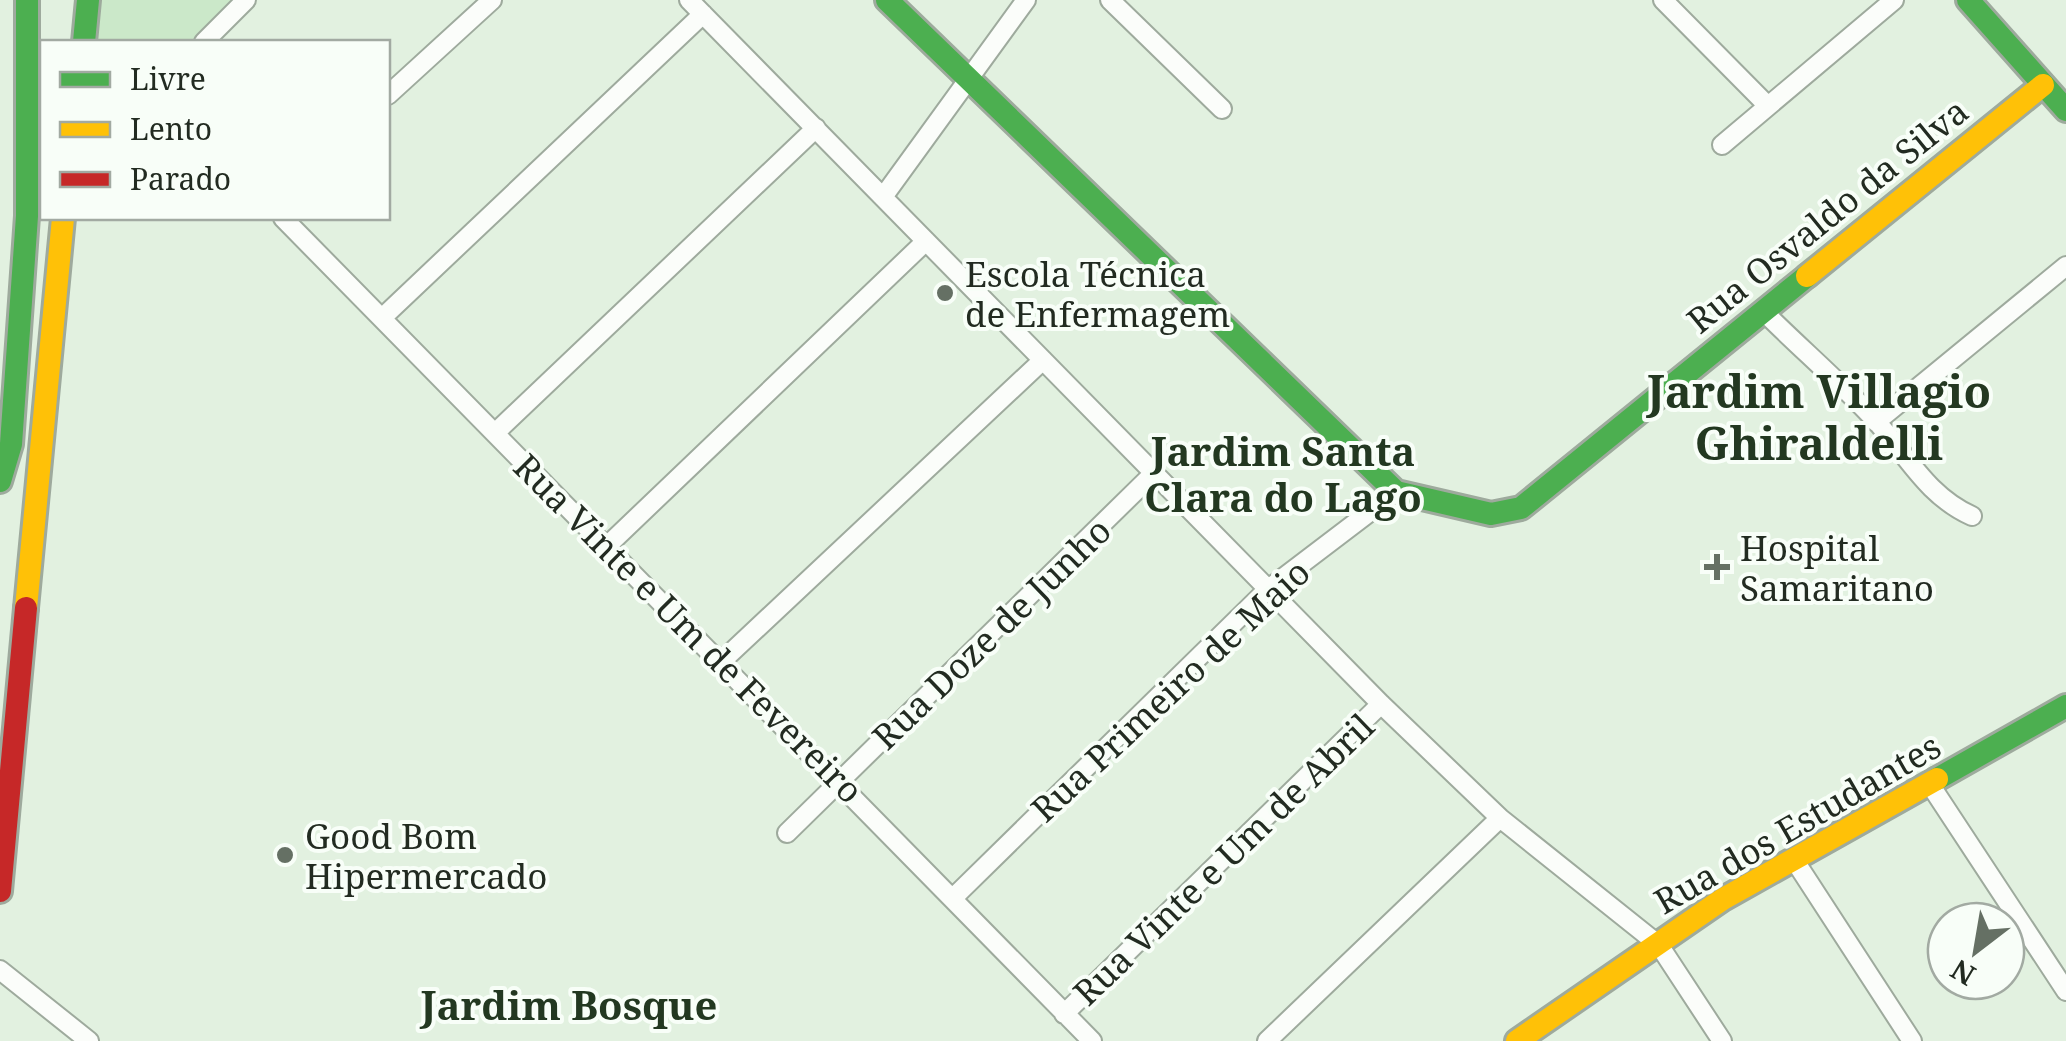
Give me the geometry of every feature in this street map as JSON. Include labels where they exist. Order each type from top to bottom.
[{"type":"street","points":[[0,481],[11,444],[26,216],[34,61],[26,0]]},
{"type":"street","points":[[84,40],[88,0]]},
{"type":"street","points":[[206,40],[246,0]]},
{"type":"street","points":[[390,93],[492,0]]},
{"type":"street","points":[[689,0],[1381,704],[1500,818],[1659,944],[1722,1041]]},
{"type":"street","points":[[887,0],[1396,492]]},
{"type":"street","points":[[882,198],[1026,0]]},
{"type":"street","points":[[1110,0],[1222,110]]},
{"type":"street","points":[[1664,0],[1766,104]]},
{"type":"street","points":[[1722,145],[1894,0]]},
{"type":"street","points":[[1968,0],[2066,110]]},
{"type":"street","points":[[382,318],[703,14]]},
{"type":"street","name":"Rua Osvaldo da Silva","points":[[1396,492],[1490,514],[1521,508],[2044,85]]},
{"type":"street","points":[[495,433],[816,128]]},
{"type":"street","points":[[0,891],[4,783],[63,220]]},
{"type":"street","name":"Rua Vinte e Um de Fevereiro","points":[[285,220],[840,780],[1092,1041]]},
{"type":"street","points":[[606,547],[926,241]]},
{"type":"street","points":[[1876,422],[2066,266]]},
{"type":"street","points":[[1764,312],[1876,422],[1910,467],[1949,506],[1972,516]]},
{"type":"street","points":[[720,662],[1043,360]]},
{"type":"street","name":"Rua Doze de Junho","points":[[787,833],[1153,474]]},
{"type":"street","name":"Rua Primeiro de Maio","points":[[953,898],[1267,590],[1396,492]]},
{"type":"street","name":"Rua Vinte e Um de Abril","points":[[1064,1014],[1381,704]]},
{"type":"street","name":"Rua dos Estudantes","points":[[1529,1038],[1723,899],[1931,786],[2066,706]]},
{"type":"street","points":[[1931,786],[2066,991]]},
{"type":"street","points":[[1267,1041],[1500,818]]},
{"type":"street","points":[[1793,858],[1912,1041]]},
{"type":"street","points":[[0,970],[90,1041]]},
{"type":"green space","points":[[99,0],[237,0],[198,40],[94,40]]},
{"type":"traffic: fast","points":[[0,481],[11,444],[27,216],[27,0]]},
{"type":"traffic: fast","points":[[84,40],[88,0]]},
{"type":"traffic: fast","points":[[887,0],[1396,492],[1491,514],[1521,508],[1807,276]]},
{"type":"traffic: fast","points":[[1968,0],[2066,110]]},
{"type":"traffic: fast","points":[[1937,779],[2066,706]]},
{"type":"traffic: slow","points":[[1807,276],[2043,85]]},
{"type":"traffic: slow","points":[[26,608],[63,220]]},
{"type":"traffic: slow","points":[[1517,1041],[1723,899],[1937,779]]},
{"type":"traffic: jam","points":[[0,891],[26,608]]},
{"type":"place","name":"Escola Técnica de Enfermagem","points":[[945,293]]},
{"type":"place","name":"Hospital Samaritano","points":[[1717,567]]},
{"type":"place","name":"Good Bom Hipermercado","points":[[285,855]]},
{"type":"district","name":"Jardim Villagio Ghiraldelli","points":[[1819,416]]},
{"type":"district","name":"Jardim Santa Clara do Lago","points":[[1283,473]]},
{"type":"district","name":"Jardim Bosque","points":[[569,1004]]}]
